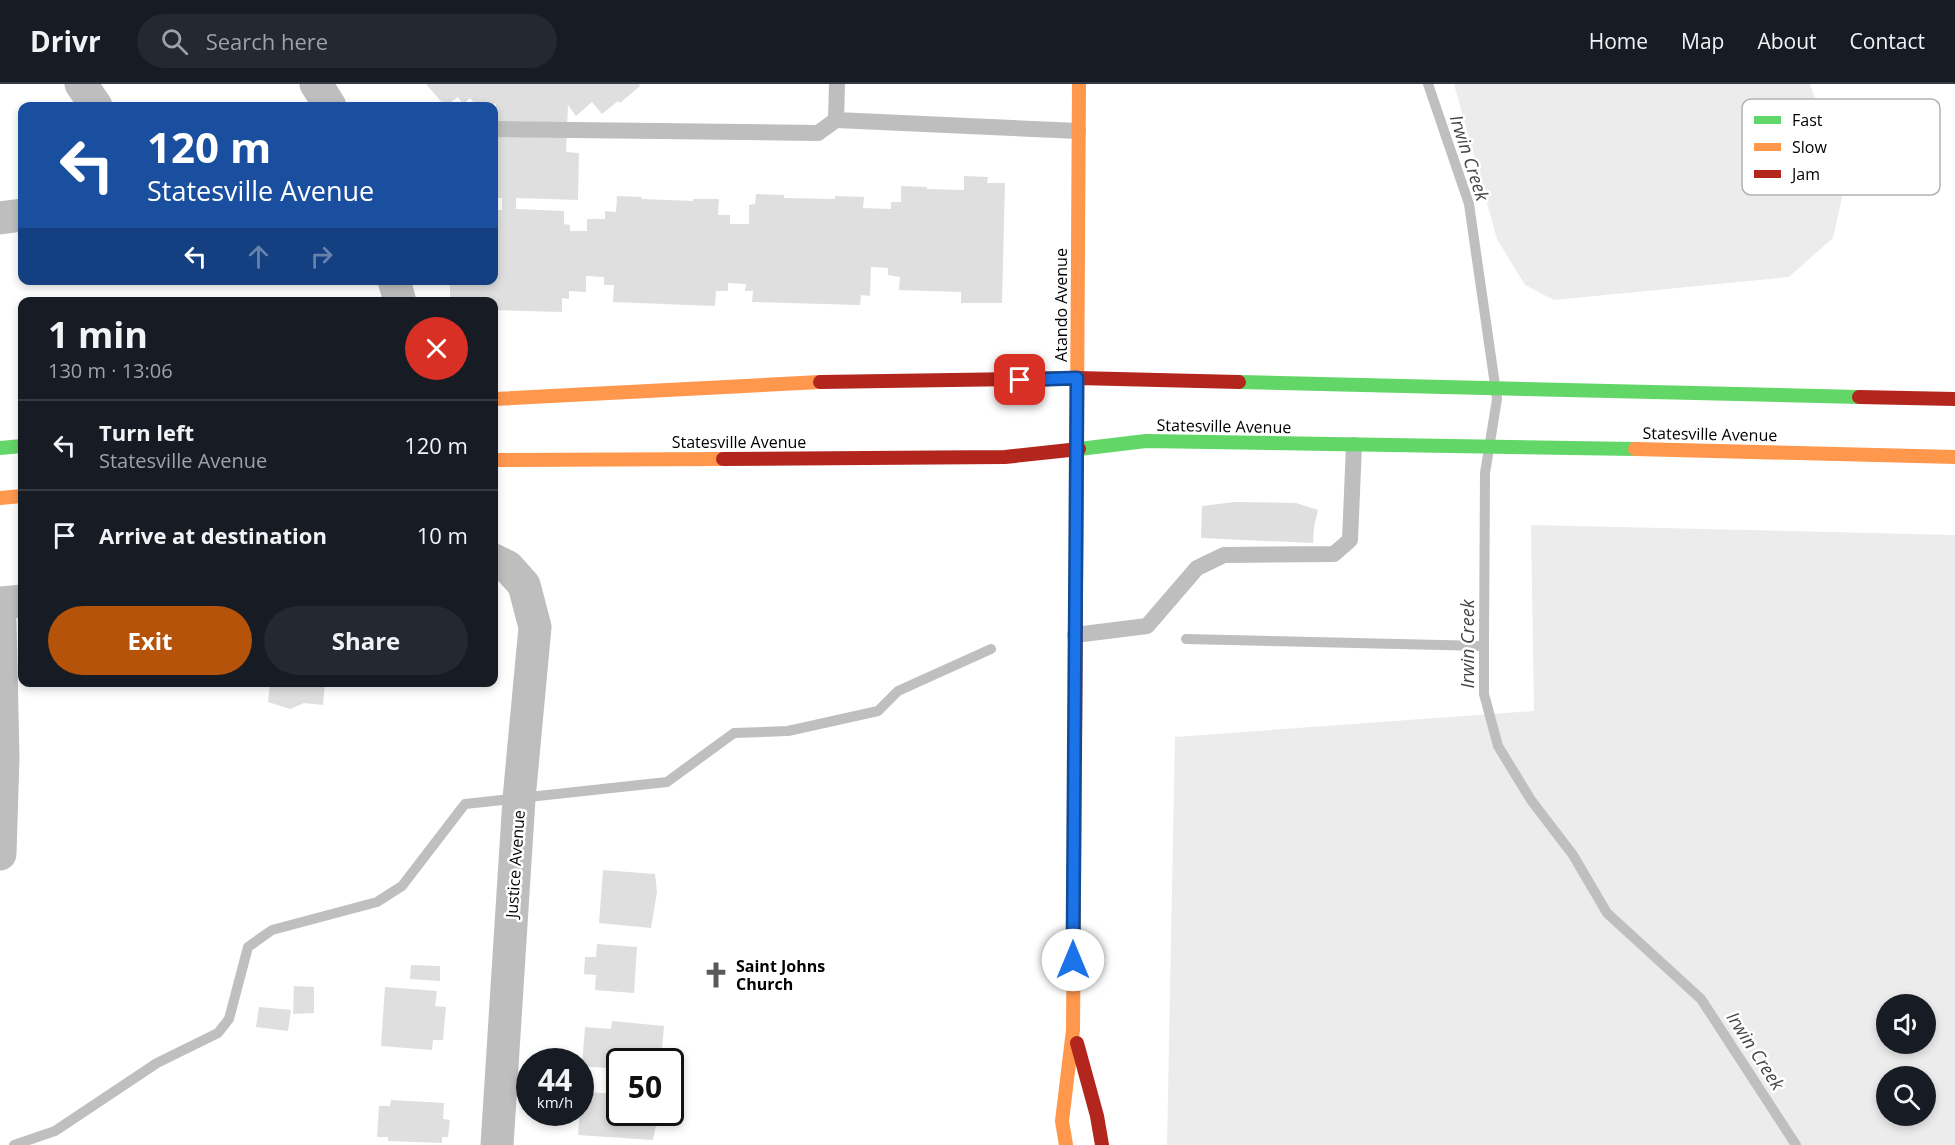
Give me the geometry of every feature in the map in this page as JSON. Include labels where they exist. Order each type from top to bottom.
[{"type":"main road","name":"Atando Avenue","points":[[1066,1145],[1062,1121],[1073,1030],[1079,84]]},
{"type":"main road","points":[[498,399],[830,382],[1077,378],[1955,399]]},
{"type":"main road","name":"Statesville Avenue","points":[[498,460],[1005,458],[1146,441],[1955,457]]},
{"type":"main road","points":[[0,448],[18,446]]},
{"type":"main road","points":[[0,498],[18,496]]},
{"type":"main road","name":"Atando Avenue","points":[[1073,1030],[1097,1116],[1102,1145]]},
{"type":"street","points":[[81,84],[93,102]]},
{"type":"street","points":[[316,84],[327,102]]},
{"type":"street","points":[[0,218],[18,216]]},
{"type":"street","name":"Justice Avenue","points":[[497,1145],[520,787],[535,627],[524,585],[508,567],[498,562]]},
{"type":"street","points":[[0,603],[18,601]]},
{"type":"street","points":[[0,621],[0,854]]},
{"type":"lane","points":[[836,120],[837,84]]},
{"type":"lane","points":[[498,129],[818,134],[836,120],[1078,131]]},
{"type":"lane","points":[[1075,635],[1147,626],[1197,568],[1224,555],[1334,554],[1350,540],[1354,445]]},
{"type":"shaded area","points":[[1454,84],[1810,84],[1815,99],[1742,99],[1742,195],[1843,195],[1833,238],[1789,277],[1554,300],[1525,285],[1497,239]]},
{"type":"shaded area","points":[[1531,525],[1955,535],[1955,1145],[1167,1145],[1175,737],[1534,711]]},
{"type":"building","points":[[426,84],[639,84],[640,86],[620,103],[618,101],[602,114],[592,102],[576,116],[568,105],[566,152],[579,153],[578,200],[516,198],[516,209],[564,211],[564,224],[570,225],[570,231],[587,231],[587,219],[605,219],[605,211],[616,212],[617,196],[693,201],[693,199],[719,199],[718,215],[730,215],[730,224],[749,224],[749,205],[755,204],[756,194],[784,195],[784,198],[864,197],[863,208],[891,209],[891,202],[901,202],[901,186],[964,190],[964,176],[988,177],[987,183],[1005,183],[1002,303],[961,303],[961,292],[899,290],[900,277],[888,275],[888,268],[871,267],[870,296],[861,295],[860,305],[752,302],[753,291],[745,291],[746,284],[728,283],[728,291],[716,291],[715,306],[613,302],[614,285],[604,285],[604,277],[586,276],[586,292],[569,291],[569,299],[562,298],[562,312],[498,310],[498,297],[450,297],[450,285],[498,285],[498,210],[502,210],[502,198],[498,198],[498,102],[474,102],[470,98],[462,102],[458,97],[451,102],[442,102]]},
{"type":"building","points":[[1234,502],[1296,503],[1318,510],[1313,543],[1201,538],[1202,506]]},
{"type":"building","points":[[270,687],[325,687],[323,705],[304,703],[290,709],[268,702]]},
{"type":"building","points":[[603,870],[655,874],[657,892],[651,928],[599,923]]},
{"type":"building","points":[[597,944],[637,947],[634,993],[595,990],[596,975],[584,974],[585,957],[596,957]]},
{"type":"building","points":[[411,965],[440,966],[440,981],[410,979]]},
{"type":"building","points":[[294,986],[314,987],[314,1013],[293,1014]]},
{"type":"building","points":[[385,987],[437,991],[435,1006],[446,1007],[443,1040],[433,1040],[432,1050],[381,1046]]},
{"type":"building","points":[[259,1007],[291,1010],[288,1031],[256,1027]]},
{"type":"building","points":[[612,1021],[664,1026],[662,1048],[606,1048],[606,1068],[594,1067],[594,1048],[583,1048],[585,1027],[611,1029]]},
{"type":"building","points":[[594,1093],[606,1093],[606,1126],[656,1126],[653,1140],[578,1135],[579,1126],[594,1126]]},
{"type":"building","points":[[391,1100],[444,1103],[443,1119],[450,1120],[448,1137],[442,1137],[442,1143],[388,1141],[388,1137],[377,1137],[379,1106],[390,1106]]},
{"type":"waterway","name":"Irwin Creek","points":[[1428,84],[1469,204],[1497,399],[1485,473],[1484,694],[1498,746],[1531,800],[1573,855],[1607,913],[1701,999],[1796,1145]]},
{"type":"waterway","points":[[1186,639],[1484,646]]},
{"type":"waterway","points":[[14,1145],[55,1131],[157,1063],[218,1033],[229,1019],[248,947],[272,930],[377,902],[402,886],[465,804],[667,782],[734,733],[788,731],[878,711],[898,691],[991,649]]},
{"type":"traffic: fast","points":[[1239,382],[1859,397]]},
{"type":"traffic: fast","points":[[1079,449],[1146,441],[1635,449]]},
{"type":"traffic: fast","points":[[0,448],[18,446]]},
{"type":"traffic: slow","points":[[1077,413],[1079,84]]},
{"type":"traffic: slow","points":[[498,399],[820,382]]},
{"type":"traffic: slow","points":[[1635,449],[1955,457]]},
{"type":"traffic: slow","points":[[498,460],[723,459]]},
{"type":"traffic: slow","points":[[0,498],[18,496]]},
{"type":"traffic: slow","points":[[1066,1145],[1062,1121],[1073,1030],[1075,761]]},
{"type":"traffic: jam","points":[[820,382],[1077,378],[1239,382]]},
{"type":"traffic: jam","points":[[1859,397],[1955,399]]},
{"type":"traffic: jam","points":[[1075,761],[1077,413]]},
{"type":"traffic: jam","points":[[723,459],[1005,457],[1079,449]]},
{"type":"traffic: jam","points":[[1077,1043],[1097,1116],[1102,1145]]},
{"type":"place","name":"Saint Johns Church","points":[[716,975]]},
{"type":"route","points":[[1020,380],[1077,378],[1073,960]]}]
